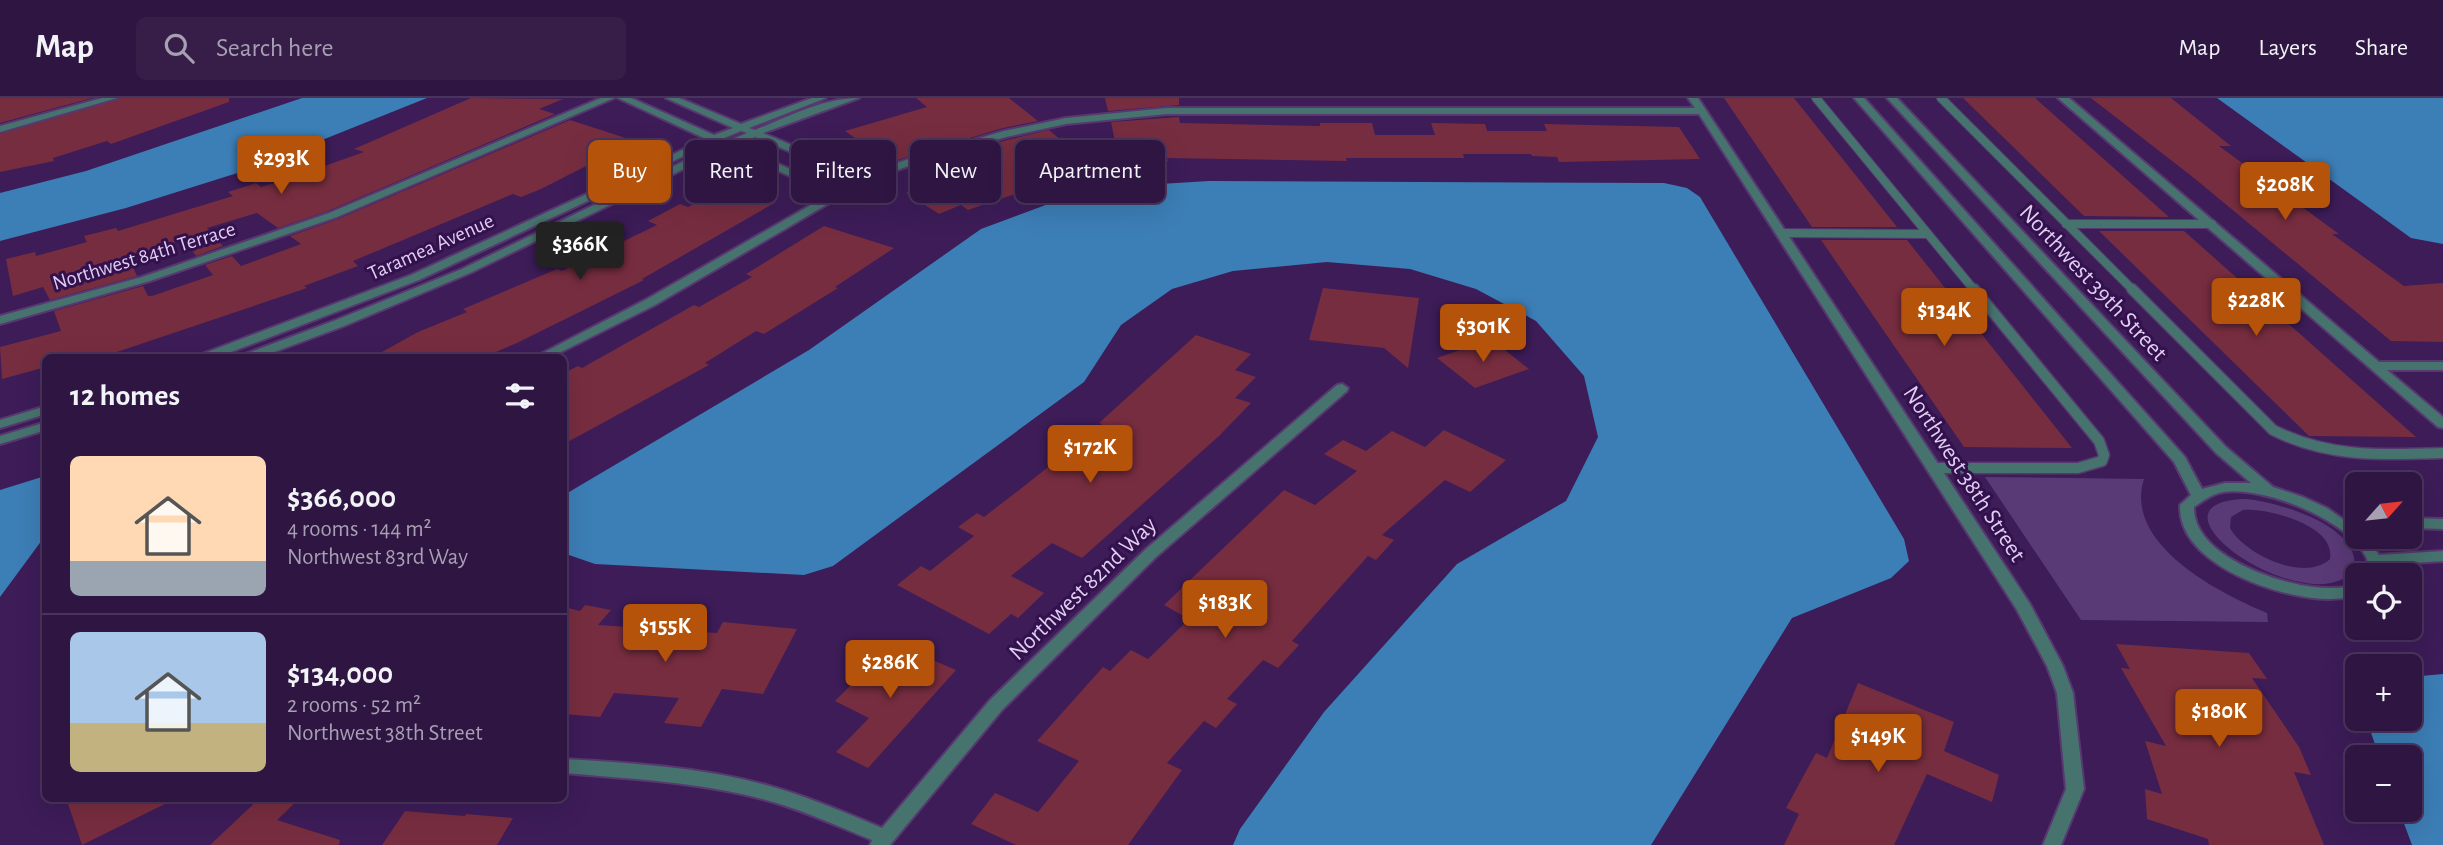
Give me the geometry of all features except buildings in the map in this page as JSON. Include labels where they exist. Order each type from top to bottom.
[{"type":"street","points":[[0,129],[112,98]]},
{"type":"street","name":"Northwest 84th Terrace","points":[[0,320],[146,279],[332,215],[610,98]]},
{"type":"street","points":[[623,98],[718,140]]},
{"type":"street","points":[[671,98],[791,149]]},
{"type":"street","name":"Taramea Avenue","points":[[214,354],[335,311],[441,267],[714,138],[821,98]]},
{"type":"street","name":"Taramea Avenue","points":[[740,140],[813,110],[854,98]]},
{"type":"street","name":"Northwest 38th Street","points":[[1693,98],[2024,608],[2055,666],[2065,693],[2075,789],[2052,845]]},
{"type":"street","name":"Northwest 39th Street","points":[[1859,98],[2180,460],[2197,494]]},
{"type":"street","name":"Northwest 39th Street","points":[[1892,98],[2221,450],[2268,491]]},
{"type":"street","points":[[2063,98],[2443,424]]},
{"type":"street","points":[[896,167],[1003,134],[1066,121],[1167,111],[1702,111]]},
{"type":"street","name":"Taramea Avenue","points":[[257,354],[466,271],[685,163]]},
{"type":"street","points":[[547,354],[663,295],[819,203]]},
{"type":"street","points":[[2376,366],[2443,366]]},
{"type":"street","name":"Northwest 82nd Way","points":[[882,841],[996,705],[1063,638],[1151,553],[1342,388]]},
{"type":"street","points":[[0,424],[42,411]]},
{"type":"street","points":[[0,440],[42,427]]},
{"type":"street","points":[[2345,527],[2334,518],[2291,498],[2240,487],[2215,488],[2197,494],[2187,505],[2187,520],[2198,538],[2219,557],[2247,574],[2313,594],[2345,594]]},
{"type":"street","points":[[2334,518],[2345,519]]},
{"type":"street","points":[[2422,523],[2443,524]]},
{"type":"street","points":[[2387,563],[2403,556],[2443,556]]},
{"type":"street","points":[[567,766],[634,770],[711,780],[794,801],[882,841]]},
{"type":"lane","points":[[1816,98],[2099,441],[2104,455],[2102,461],[2078,468],[1933,468]]},
{"type":"lane","points":[[1941,98],[2273,430],[2305,447],[2325,452],[2443,453]]},
{"type":"lane","points":[[2066,224],[2211,224]]},
{"type":"lane","points":[[1781,233],[1928,234]]},
{"type":"shaded area","points":[[1985,477],[2144,479],[2141,503],[2148,525],[2161,545],[2201,579],[2267,613],[2268,622],[2081,620]]},
{"type":"shaded area","points":[[2246,499],[2278,505],[2315,519],[2332,529],[2345,541],[2345,550],[2351,550],[2354,563],[2345,563],[2345,575],[2332,583],[2302,583],[2269,572],[2240,556],[2217,537],[2208,519],[2215,505]],"holes":[[[2243,510],[2268,512],[2312,528],[2329,547],[2330,559],[2319,566],[2291,567],[2261,556],[2237,538],[2230,528],[2231,517]]]},
{"type":"water","points":[[302,98],[427,98],[247,170],[126,208],[0,241],[0,193],[86,171]]},
{"type":"water","points":[[2217,98],[2443,98],[2443,244],[2411,238]]},
{"type":"water","points":[[1209,181],[1664,183],[1687,188],[1700,197],[1904,539],[1909,561],[1891,578],[1792,618],[1651,845],[1233,845],[1240,829],[1324,712],[1457,564],[1566,501],[1598,437],[1584,376],[1536,321],[1476,289],[1410,269],[1327,262],[1233,271],[1172,289],[1121,325],[1084,382],[833,566],[804,575],[595,564],[567,554],[567,493],[809,350],[981,229],[1051,203],[1165,203],[1165,184]]},
{"type":"water","points":[[42,477],[42,540],[0,597],[0,490]]},
{"type":"water","points":[[2443,674],[2443,845],[2412,845],[2403,822],[2422,822],[2422,745],[2375,745],[2370,731],[2422,731],[2422,676]]}]
